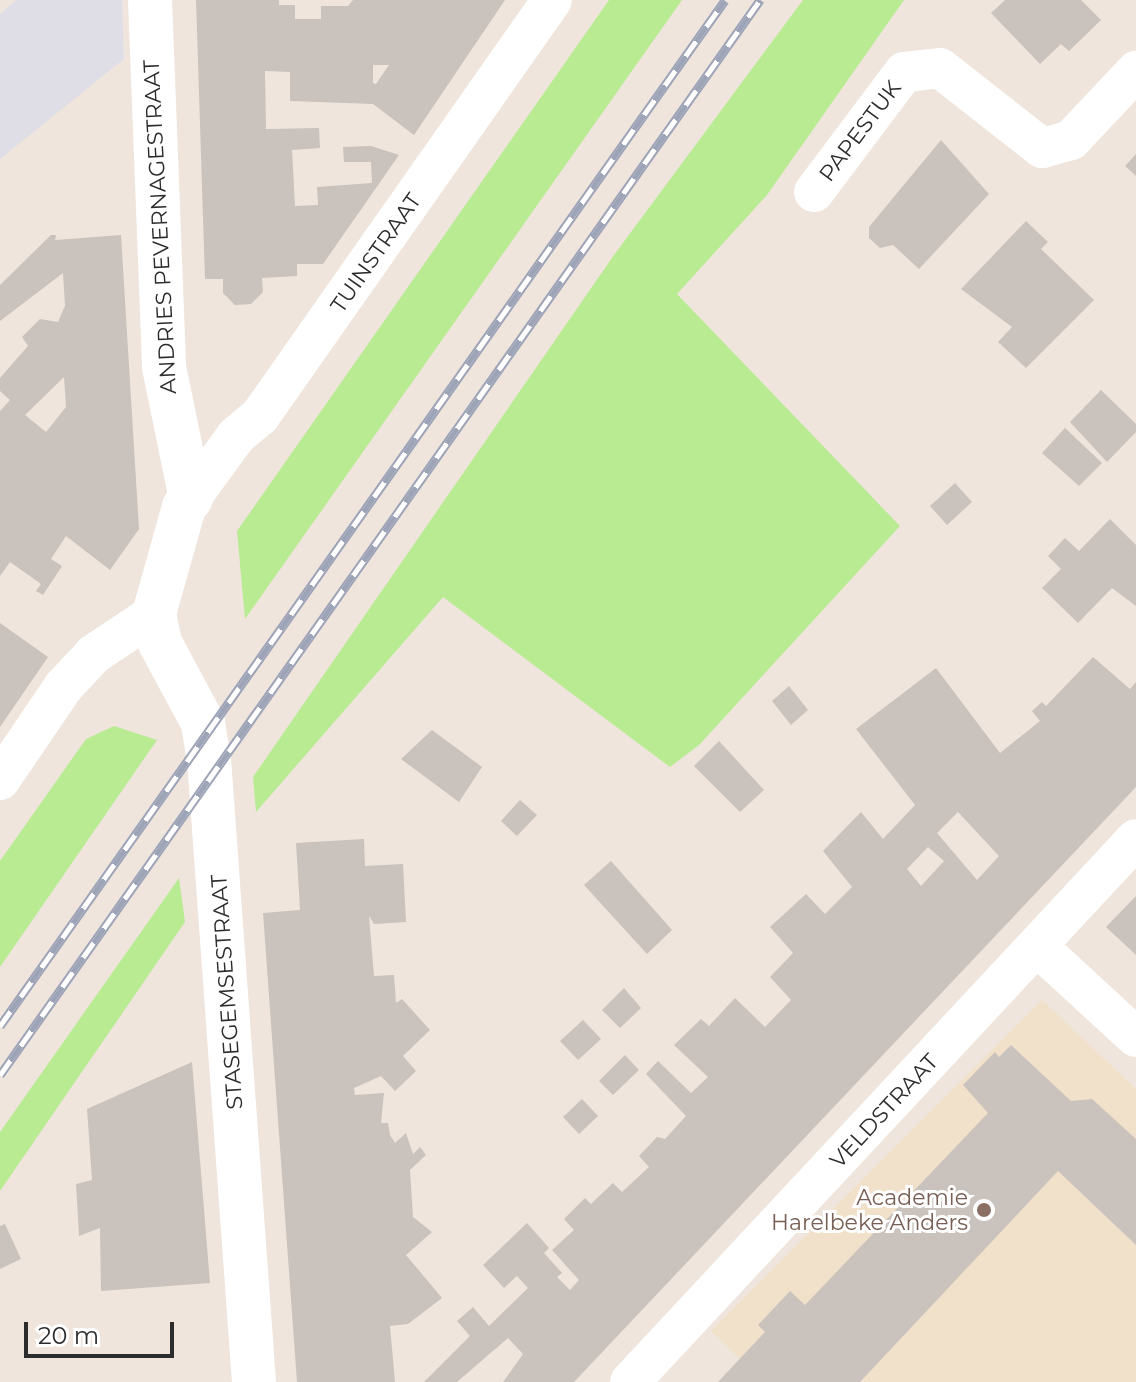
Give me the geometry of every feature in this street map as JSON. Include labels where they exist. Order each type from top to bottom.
[{"type":"street","name":"ANDRIES PEVERNAGESTRAAT","points":[[150,0],[164,367],[191,498]]},
{"type":"street","name":"TUINSTRAAT","points":[[191,498],[236,436],[260,416],[552,0]]},
{"type":"street","name":"PAPESTUK","points":[[814,192],[904,72],[940,68],[1042,148],[1071,140],[1136,71]]},
{"type":"street","points":[[0,780],[64,686],[94,654],[154,614],[184,507],[191,498]]},
{"type":"street","name":"STASEGEMSESTRAAT","points":[[154,614],[160,643],[203,723],[209,759],[254,1382]]},
{"type":"street","name":"VELDSTRAAT","points":[[630,1382],[1136,839]]},
{"type":"street","points":[[1038,947],[1136,1037]]},
{"type":"shaded area","points":[[16,0],[122,0],[124,59],[0,159],[0,14]]},
{"type":"shaded area","name":"Academie Harelbeke Anders","points":[[1042,1000],[1136,1089],[1136,1382],[764,1382],[711,1331]]},
{"type":"green space","points":[[609,0],[682,0],[245,619],[237,531]]},
{"type":"green space","points":[[803,0],[904,0],[767,195],[677,294],[900,526],[699,745],[670,767],[443,597],[256,812],[253,777],[614,255]]},
{"type":"green space","points":[[114,726],[157,740],[0,967],[0,861],[86,739]]},
{"type":"green space","points":[[179,878],[185,922],[0,1191],[0,1132]]},
{"type":"building","points":[[196,0],[279,0],[279,5],[295,5],[295,19],[321,19],[321,6],[348,6],[353,0],[505,0],[414,135],[373,104],[290,101],[290,72],[265,71],[266,129],[319,128],[320,148],[292,150],[295,206],[318,205],[317,187],[372,183],[371,162],[344,162],[343,147],[371,146],[399,155],[323,264],[297,264],[297,276],[262,278],[263,292],[251,304],[235,305],[223,293],[223,279],[205,279]],"holes":[[[373,65],[389,65],[376,84],[373,83]]]},
{"type":"building","points":[[1005,0],[1081,0],[1101,20],[1069,51],[1061,44],[1040,64],[991,13]]},
{"type":"building","points":[[941,140],[989,194],[919,269],[893,245],[880,248],[869,238],[869,227]]},
{"type":"building","points":[[1136,154],[1136,176],[1125,166]]},
{"type":"building","points":[[1026,221],[1048,242],[1041,249],[1094,300],[1026,368],[998,342],[1012,327],[961,289]]},
{"type":"building","points":[[51,235],[56,235],[55,240],[121,235],[139,529],[110,570],[66,536],[51,559],[62,566],[43,595],[36,591],[41,584],[10,562],[0,576],[0,411],[10,400],[0,391],[0,378],[28,346],[22,337],[40,319],[58,322],[65,306],[63,273],[0,321],[0,285]],"holes":[[[64,377],[66,407],[46,432],[25,415]]]},
{"type":"building","points":[[1101,390],[1136,424],[1136,432],[1107,462],[1070,422]]},
{"type":"building","points":[[1065,428],[1102,463],[1079,486],[1042,453]]},
{"type":"building","points":[[955,483],[972,502],[947,525],[930,506]]},
{"type":"building","points":[[1110,519],[1136,545],[1136,606],[1112,588],[1078,623],[1042,588],[1061,569],[1048,556],[1065,538],[1079,551]]},
{"type":"building","points":[[0,623],[48,657],[0,727]]},
{"type":"building","points":[[1093,657],[1130,689],[1136,682],[1136,787],[574,1382],[503,1382],[523,1354],[508,1338],[457,1382],[424,1382],[470,1336],[457,1321],[473,1307],[489,1326],[528,1288],[517,1276],[504,1288],[483,1265],[527,1223],[549,1248],[544,1253],[562,1273],[557,1277],[570,1290],[579,1280],[552,1250],[574,1230],[564,1219],[585,1198],[591,1204],[613,1183],[622,1192],[649,1167],[639,1156],[657,1137],[665,1139],[686,1116],[646,1074],[658,1061],[691,1093],[708,1077],[674,1045],[701,1019],[709,1026],[735,998],[765,1027],[791,1000],[770,977],[793,953],[770,927],[806,894],[825,914],[852,887],[823,851],[861,812],[883,839],[915,805],[856,729],[936,668],[1000,753],[1040,721],[1032,711],[1042,702],[1046,706]],"holes":[[[958,812],[999,856],[977,880],[937,833]],[[928,847],[944,861],[921,886],[907,869]]]},
{"type":"building","points":[[789,686],[808,710],[791,725],[772,701]]},
{"type":"building","points":[[432,730],[482,767],[459,802],[401,759]]},
{"type":"building","points":[[719,741],[764,790],[740,812],[694,766]]},
{"type":"building","points":[[520,800],[537,815],[517,836],[501,821]]},
{"type":"building","points":[[364,839],[365,866],[403,864],[406,922],[374,924],[369,916],[374,976],[394,975],[396,1003],[402,999],[430,1030],[403,1056],[416,1071],[395,1091],[381,1076],[354,1088],[355,1095],[384,1093],[381,1123],[388,1123],[395,1143],[406,1133],[413,1154],[420,1147],[426,1155],[410,1170],[413,1217],[432,1232],[406,1255],[442,1298],[408,1324],[390,1326],[395,1382],[297,1382],[263,913],[300,910],[296,843]]},
{"type":"building","points":[[611,861],[672,930],[647,954],[584,885]]},
{"type":"building","points":[[1136,896],[1136,955],[1106,927]]},
{"type":"building","points":[[624,988],[641,1008],[620,1028],[602,1010]]},
{"type":"building","points":[[583,1020],[601,1039],[578,1060],[560,1041]]},
{"type":"building","points":[[1011,1045],[1071,1101],[1092,1099],[1136,1139],[1136,1245],[1058,1171],[860,1382],[718,1382],[765,1332],[758,1325],[790,1291],[805,1305],[988,1113],[963,1085],[995,1052],[999,1057]]},
{"type":"building","points":[[625,1055],[639,1070],[613,1095],[599,1081]]},
{"type":"building","points":[[192,1062],[210,1283],[101,1291],[100,1228],[79,1236],[76,1184],[92,1180],[87,1109]]},
{"type":"building","points":[[582,1099],[598,1116],[579,1134],[563,1117]]},
{"type":"building","points":[[5,1224],[21,1259],[0,1269],[0,1226]]},
{"type":"railway","points":[[0,1026],[725,0]]},
{"type":"railway","points":[[0,1075],[760,0]]},
{"type":"place","name":"Academie Harelbeke Anders","points":[[984,1210]]}]
